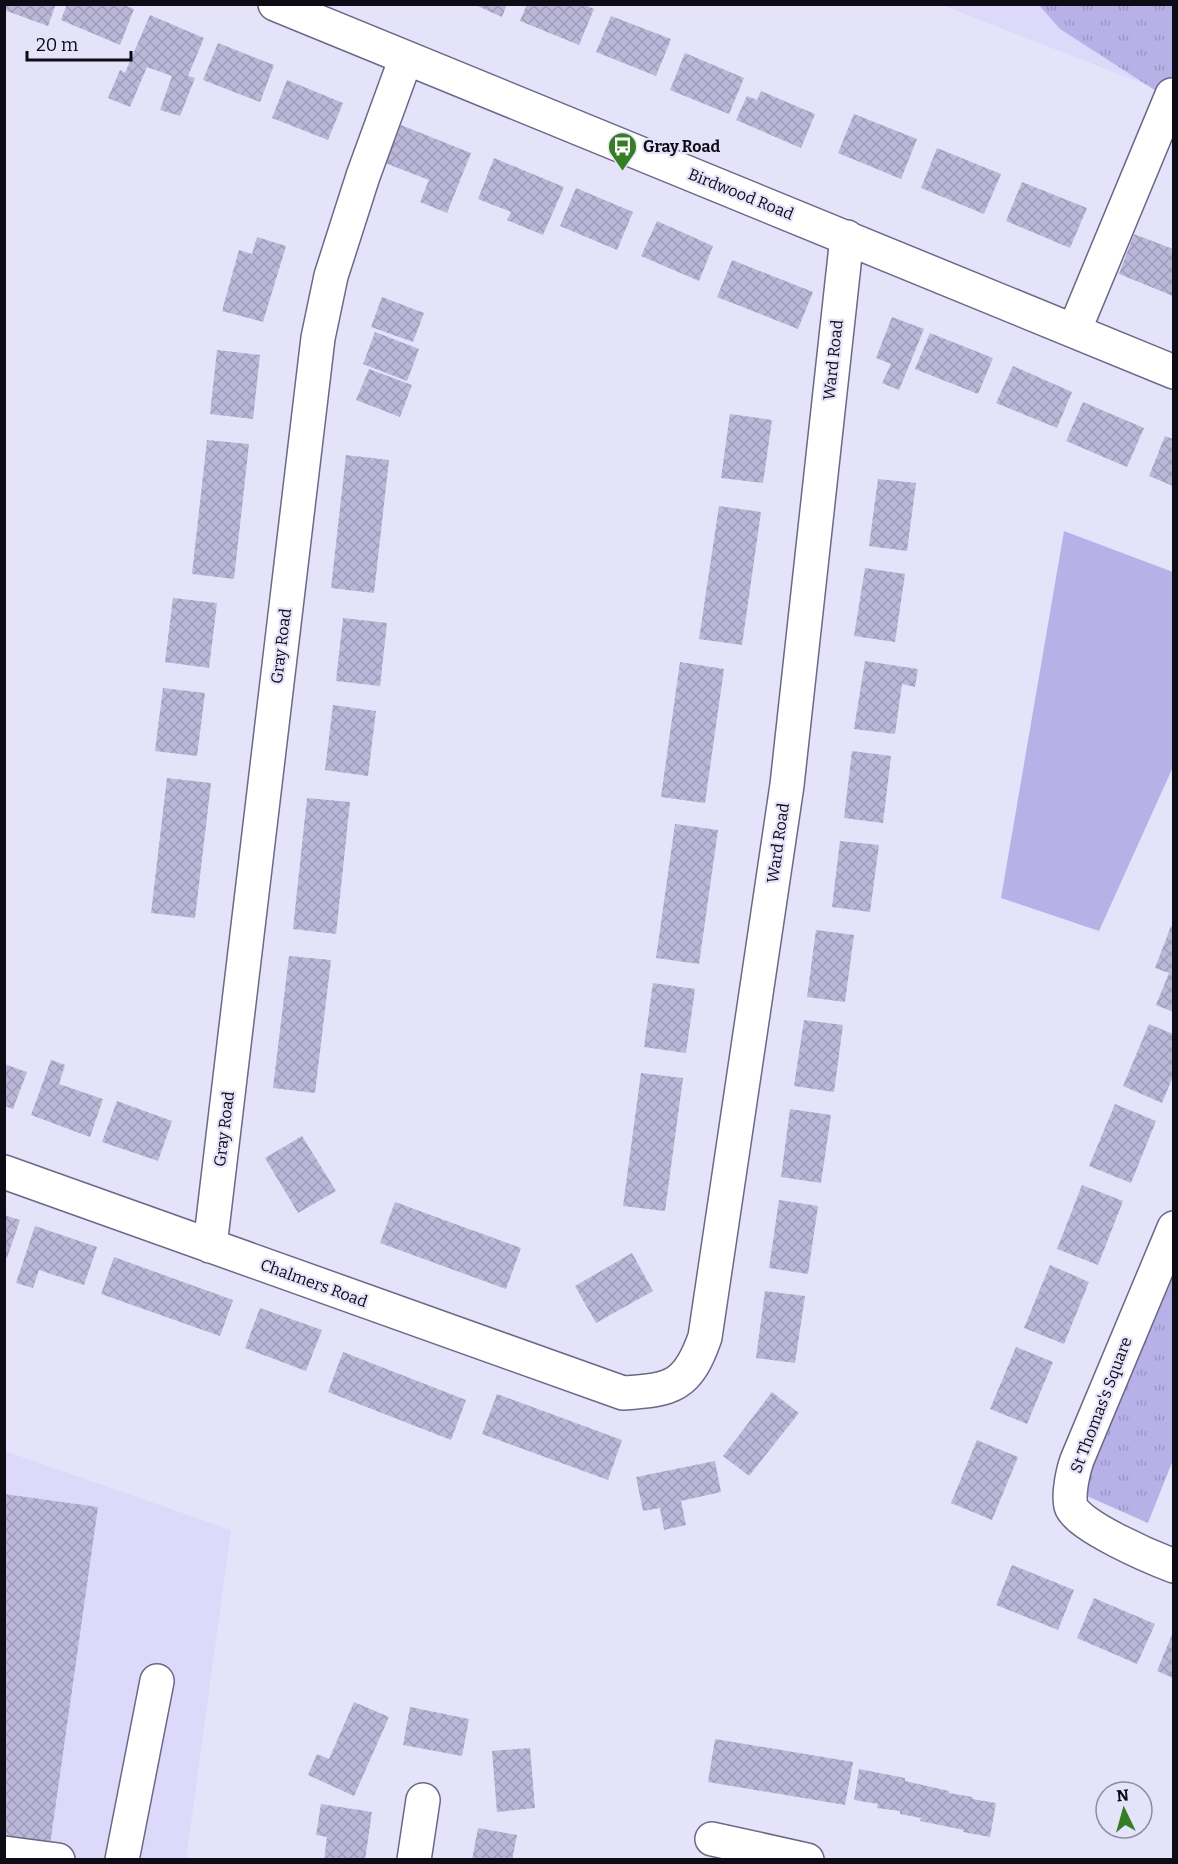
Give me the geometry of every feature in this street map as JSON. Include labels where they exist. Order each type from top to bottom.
[{"type":"street","name":"Birdwood Road","points":[[275,4],[1173,372]]},
{"type":"street","name":"Gray Road","points":[[210,1246],[318,338],[332,276],[363,176],[406,58]]},
{"type":"street","points":[[1074,331],[1172,95]]},
{"type":"street","name":"Ward Road","points":[[623,1393],[670,1387],[685,1377],[697,1361],[705,1336],[787,785],[847,237]]},
{"type":"street","name":"Chalmers Road","points":[[4,1172],[623,1393]]},
{"type":"street","name":"St Thomas's Square","points":[[1173,1228],[1072,1473],[1071,1507],[1083,1521],[1141,1553],[1173,1566]]},
{"type":"street","points":[[122,1860],[156,1681]]},
{"type":"street","points":[[414,1860],[423,1800]]},
{"type":"street","points":[[712,1839],[807,1860]]},
{"type":"street","points":[[4,1852],[58,1860]]},
{"type":"shaded area","points":[[942,5],[1173,5],[1172,95]]},
{"type":"shaded area","points":[[5,1451],[231,1530],[186,1859],[5,1860]]},
{"type":"green space","points":[[1039,5],[1173,5],[1173,95],[1170,100],[1060,29]]},
{"type":"green space","points":[[1064,531],[1173,572],[1173,767],[1099,931],[1001,898]]},
{"type":"green space","points":[[1173,1260],[1173,1460],[1148,1523],[1080,1493]]},
{"type":"building","points":[[4,4],[56,4],[48,26],[4,10]]},
{"type":"building","points":[[67,4],[122,4],[134,9],[120,45],[61,20]]},
{"type":"building","points":[[473,4],[507,4],[502,17]]},
{"type":"building","points":[[527,4],[583,4],[594,9],[579,45],[520,21]]},
{"type":"building","points":[[150,15],[204,38],[188,76],[195,78],[180,116],[160,110],[172,76],[147,67],[130,107],[108,98],[120,70],[125,73]]},
{"type":"building","points":[[611,16],[671,39],[656,76],[596,52]]},
{"type":"building","points":[[218,43],[274,65],[260,102],[203,80]]},
{"type":"building","points":[[685,53],[744,78],[729,114],[670,90]]},
{"type":"building","points":[[287,80],[343,103],[328,140],[272,118]]},
{"type":"building","points":[[761,91],[815,114],[801,148],[736,120],[747,96],[757,100]]},
{"type":"building","points":[[854,114],[917,139],[901,179],[838,153]]},
{"type":"building","points":[[401,125],[471,153],[447,213],[420,202],[429,180],[385,163]]},
{"type":"building","points":[[937,148],[1001,174],[984,214],[921,188]]},
{"type":"building","points":[[494,158],[564,187],[543,235],[507,220],[511,212],[478,199]]},
{"type":"building","points":[[1022,182],[1087,208],[1070,248],[1006,221]]},
{"type":"building","points":[[576,188],[633,212],[617,250],[560,226]]},
{"type":"building","points":[[657,221],[713,246],[699,281],[641,256]]},
{"type":"building","points":[[1134,234],[1173,249],[1173,296],[1119,274]]},
{"type":"building","points":[[257,237],[286,246],[263,322],[222,311],[239,250],[252,254]]},
{"type":"building","points":[[732,260],[813,292],[798,329],[717,297]]},
{"type":"building","points":[[382,297],[424,313],[413,342],[371,327]]},
{"type":"building","points":[[892,317],[924,329],[899,390],[882,383],[891,364],[876,358]]},
{"type":"building","points":[[375,332],[419,349],[407,381],[363,364]]},
{"type":"building","points":[[930,333],[993,358],[978,394],[915,369]]},
{"type":"building","points":[[217,350],[260,355],[253,419],[210,414]]},
{"type":"building","points":[[1013,366],[1072,392],[1057,428],[996,403]]},
{"type":"building","points":[[369,369],[412,385],[400,417],[356,400]]},
{"type":"building","points":[[1083,402],[1144,428],[1127,467],[1066,441]]},
{"type":"building","points":[[730,414],[772,420],[763,483],[721,478]]},
{"type":"building","points":[[1165,436],[1173,439],[1173,486],[1149,476]]},
{"type":"building","points":[[207,440],[249,444],[234,579],[192,574]]},
{"type":"building","points":[[346,455],[389,460],[374,593],[331,588]]},
{"type":"building","points":[[878,479],[916,483],[907,551],[869,546]]},
{"type":"building","points":[[719,506],[761,512],[742,645],[699,639]]},
{"type":"building","points":[[865,568],[905,574],[895,642],[854,636]]},
{"type":"building","points":[[173,598],[217,603],[209,668],[165,662]]},
{"type":"building","points":[[343,618],[387,623],[380,686],[336,681]]},
{"type":"building","points":[[865,661],[918,669],[915,687],[902,684],[895,734],[854,729]]},
{"type":"building","points":[[680,662],[724,669],[705,803],[661,797]]},
{"type":"building","points":[[163,688],[205,693],[197,756],[155,751]]},
{"type":"building","points":[[333,705],[376,711],[368,776],[325,770]]},
{"type":"building","points":[[852,751],[891,756],[883,823],[844,818]]},
{"type":"building","points":[[167,778],[211,783],[195,918],[151,913]]},
{"type":"building","points":[[307,798],[350,802],[336,934],[293,929]]},
{"type":"building","points":[[675,824],[718,830],[699,964],[656,958]]},
{"type":"building","points":[[840,841],[879,845],[870,912],[832,907]]},
{"type":"building","points":[[1171,926],[1173,927],[1173,1012],[1156,1005],[1169,973],[1155,968]]},
{"type":"building","points":[[816,930],[854,935],[845,1002],[807,997]]},
{"type":"building","points":[[289,956],[331,960],[315,1093],[273,1088]]},
{"type":"building","points":[[653,983],[695,989],[686,1053],[644,1047]]},
{"type":"building","points":[[804,1020],[843,1025],[834,1092],[794,1086]]},
{"type":"building","points":[[1149,1024],[1173,1034],[1173,1076],[1162,1103],[1123,1086]]},
{"type":"building","points":[[51,1060],[65,1065],[59,1084],[103,1099],[90,1137],[31,1115]]},
{"type":"building","points":[[4,1064],[27,1072],[13,1109],[4,1106]]},
{"type":"building","points":[[641,1073],[683,1078],[665,1211],[623,1206]]},
{"type":"building","points":[[117,1101],[172,1121],[158,1161],[102,1142]]},
{"type":"building","points":[[1115,1104],[1156,1121],[1131,1183],[1089,1166]]},
{"type":"building","points":[[790,1109],[831,1115],[821,1183],[781,1177]]},
{"type":"building","points":[[302,1136],[336,1191],[298,1213],[265,1158]]},
{"type":"building","points":[[1082,1185],[1123,1201],[1098,1265],[1057,1249]]},
{"type":"building","points":[[779,1200],[818,1206],[808,1274],[769,1268]]},
{"type":"building","points":[[395,1202],[521,1248],[506,1289],[380,1243]]},
{"type":"building","points":[[4,1215],[20,1220],[7,1258],[4,1257]]},
{"type":"building","points":[[35,1226],[97,1247],[84,1285],[39,1270],[33,1288],[16,1283]]},
{"type":"building","points":[[632,1253],[653,1291],[596,1323],[575,1286]]},
{"type":"building","points":[[114,1257],[233,1300],[220,1336],[101,1294]]},
{"type":"building","points":[[1050,1265],[1089,1282],[1064,1344],[1024,1328]]},
{"type":"building","points":[[765,1291],[805,1296],[795,1363],[756,1358]]},
{"type":"building","points":[[260,1308],[322,1330],[306,1371],[245,1348]]},
{"type":"building","points":[[1016,1347],[1053,1362],[1027,1424],[990,1409]]},
{"type":"building","points":[[343,1352],[466,1400],[451,1440],[328,1392]]},
{"type":"building","points":[[772,1392],[799,1413],[749,1476],[723,1456]]},
{"type":"building","points":[[497,1394],[622,1440],[608,1480],[482,1434]]},
{"type":"building","points":[[977,1440],[1018,1457],[992,1520],[951,1503]]},
{"type":"building","points":[[715,1461],[721,1492],[681,1501],[686,1525],[664,1530],[660,1508],[643,1511],[636,1477]]},
{"type":"building","points":[[4,1494],[98,1507],[50,1845],[4,1836]]},
{"type":"building","points":[[1012,1565],[1074,1590],[1058,1630],[996,1605]]},
{"type":"building","points":[[1094,1598],[1155,1624],[1137,1664],[1077,1638]]},
{"type":"building","points":[[1173,1632],[1173,1678],[1157,1671]]},
{"type":"building","points":[[354,1702],[389,1717],[354,1796],[308,1775],[317,1754],[329,1759]]},
{"type":"building","points":[[410,1707],[469,1719],[462,1756],[403,1745]]},
{"type":"building","points":[[715,1739],[853,1762],[845,1805],[708,1782]]},
{"type":"building","points":[[530,1748],[535,1808],[497,1812],[492,1751]]},
{"type":"building","points":[[859,1769],[905,1778],[905,1781],[996,1803],[990,1837],[920,1821],[921,1818],[900,1814],[900,1811],[877,1808],[878,1804],[854,1800]]},
{"type":"building","points":[[321,1804],[372,1812],[365,1860],[324,1860],[327,1837],[316,1835]]},
{"type":"building","points":[[478,1828],[517,1835],[512,1860],[472,1860]]},
{"type":"place","name":"Gray Road","points":[[622,172]]}]
